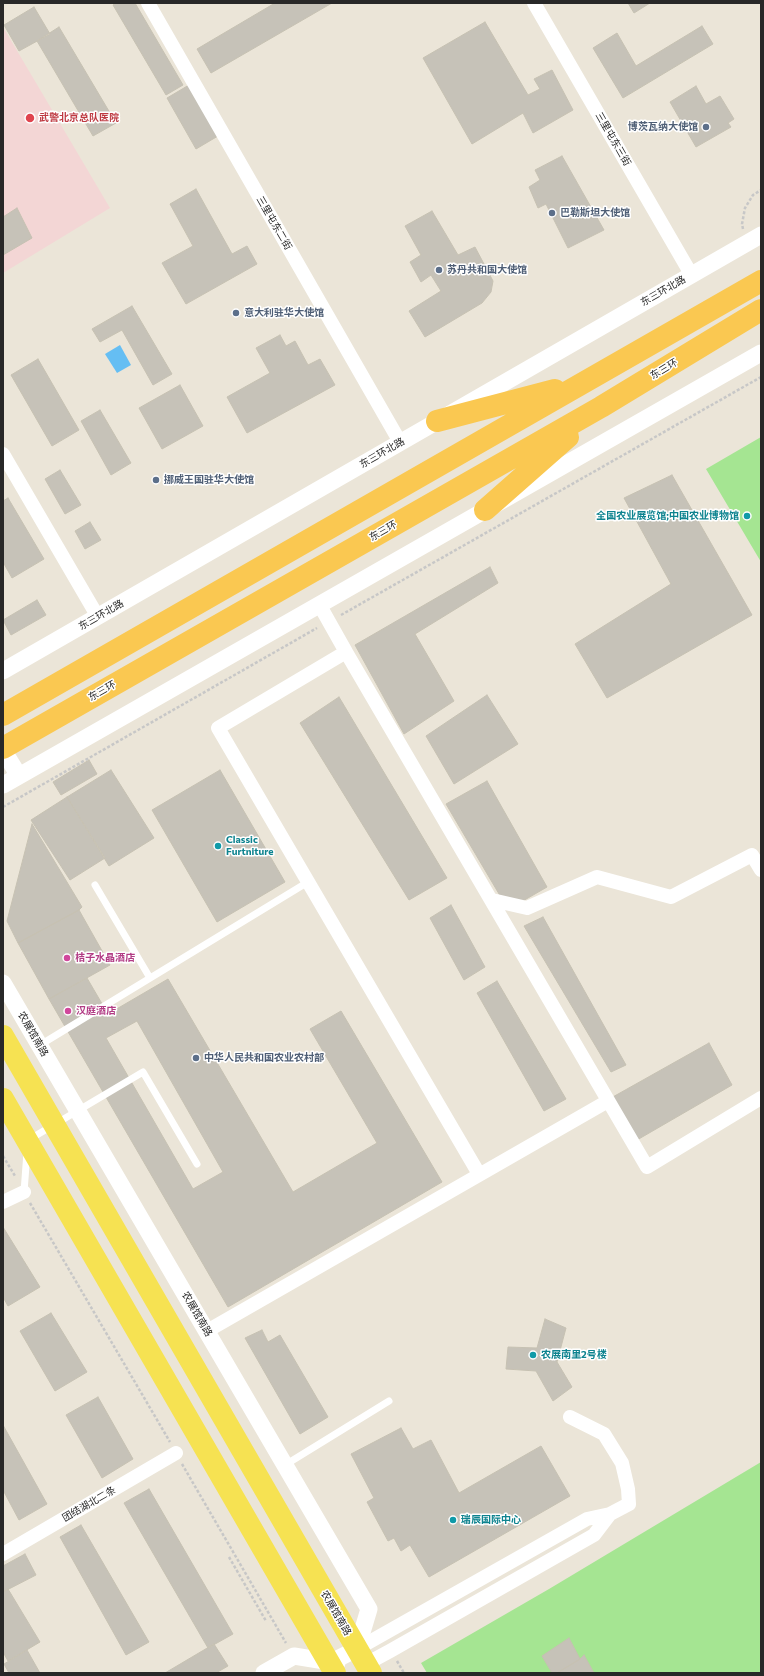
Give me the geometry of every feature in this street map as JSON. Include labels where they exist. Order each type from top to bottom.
[{"type":"highway","points":[[731,298],[761,265]]},
{"type":"highway","points":[[3,715],[761,281]]},
{"type":"highway","name":"东三环","points":[[3,749],[600,407],[755,315]]},
{"type":"highway","points":[[438,422],[585,382]]},
{"type":"highway","points":[[485,510],[600,407]]},
{"type":"main road","name":"农展馆南路","points":[[3,1036],[364,1662]]},
{"type":"main road","points":[[3,1099],[332,1668]]},
{"type":"street","name":"三里屯东二街","points":[[148,3],[400,442]]},
{"type":"street","name":"三里屯东三街","points":[[534,3],[691,274]]},
{"type":"street","name":"东三环北路","points":[[3,671],[761,235]]},
{"type":"street","points":[[3,785],[761,352]]},
{"type":"street","points":[[3,454],[98,617]]},
{"type":"street","points":[[320,604],[346,652],[647,1168],[761,1098]]},
{"type":"street","points":[[346,652],[218,728],[479,1174]]},
{"type":"street","points":[[3,749],[19,776]]},
{"type":"street","points":[[492,900],[527,908],[596,877],[671,897],[752,855],[761,870]]},
{"type":"street","name":"农展馆南路","points":[[3,983],[369,1609],[364,1662]]},
{"type":"street","points":[[207,1331],[479,1174],[608,1102]]},
{"type":"street","points":[[3,1202],[24,1192]]},
{"type":"street","points":[[264,1673],[294,1656],[332,1668],[364,1662],[390,1651],[594,1535],[610,1514],[628,1504],[628,1489],[622,1463],[604,1434],[570,1417]]},
{"type":"street","name":"团结湖北二条","points":[[3,1554],[176,1453]]},
{"type":"lane","points":[[40,1045],[308,882]]},
{"type":"lane","points":[[94,885],[150,978]]},
{"type":"lane","points":[[24,1192],[28,1140],[143,1072],[197,1164]]},
{"type":"lane","points":[[285,1465],[389,1401]]},
{"type":"path","points":[[3,807],[761,377]]},
{"type":"path","points":[[3,1156],[294,1656]]},
{"type":"path","points":[[229,1557],[266,1621]]},
{"type":"shaded area","name":"武警北京总队医院","points":[[3,27],[110,208],[3,273]]},
{"type":"green space","name":"全国农业展览馆;中国农业博物馆","points":[[761,437],[761,562],[706,469]]},
{"type":"green space","points":[[761,1462],[761,1673],[427,1673],[421,1663],[549,1589]]},
{"type":"water","points":[[120,345],[131,365],[117,373],[105,354]]},
{"type":"building","points":[[116,3],[135,3],[183,85],[166,95],[113,5]]},
{"type":"building","points":[[275,3],[332,3],[211,73],[197,49]]},
{"type":"building","points":[[628,3],[650,3],[634,13]]},
{"type":"building","points":[[34,7],[50,34],[19,51],[4,25]]},
{"type":"building","points":[[485,22],[528,95],[540,89],[534,79],[552,70],[573,110],[533,133],[523,113],[472,144],[423,58]]},
{"type":"building","points":[[702,26],[713,44],[623,98],[593,48],[617,33],[636,66]]},
{"type":"building","points":[[59,27],[116,123],[93,136],[37,41]]},
{"type":"building","points":[[189,85],[218,136],[196,149],[167,98]]},
{"type":"building","points":[[696,86],[706,104],[720,96],[734,119],[728,123],[731,127],[696,147],[670,102]]},
{"type":"building","points":[[562,156],[604,230],[568,248],[546,204],[538,208],[529,187],[540,180],[535,170]]},
{"type":"building","points":[[196,189],[232,254],[247,246],[257,264],[186,304],[162,263],[193,246],[170,204]]},
{"type":"building","points":[[17,208],[32,238],[3,255],[3,217]]},
{"type":"building","points":[[432,211],[458,255],[475,247],[493,281],[491,292],[482,303],[425,337],[409,311],[441,291],[431,275],[421,282],[410,262],[421,255],[405,226]]},
{"type":"building","points":[[132,306],[172,374],[153,385],[122,330],[100,342],[92,329]]},
{"type":"building","points":[[280,335],[286,346],[295,341],[308,365],[320,359],[335,385],[247,433],[227,397],[270,373],[256,348]]},
{"type":"building","points":[[38,359],[79,430],[52,446],[11,375]]},
{"type":"building","points":[[180,385],[203,426],[162,449],[139,408]]},
{"type":"building","points":[[100,410],[131,463],[111,475],[81,421]]},
{"type":"building","points":[[60,470],[81,505],[65,514],[45,479]]},
{"type":"building","points":[[672,475],[752,615],[607,698],[575,644],[671,584],[624,498]]},
{"type":"building","points":[[8,498],[44,559],[12,578],[3,562],[3,501]]},
{"type":"building","points":[[90,522],[101,540],[85,549],[75,531]]},
{"type":"building","points":[[490,567],[498,583],[415,634],[454,701],[404,734],[355,645]]},
{"type":"building","points":[[37,600],[46,615],[11,635],[3,620]]},
{"type":"building","points":[[487,695],[518,744],[454,784],[426,736]]},
{"type":"building","points":[[339,697],[447,878],[409,900],[300,723]]},
{"type":"building","points":[[89,760],[97,774],[61,795],[53,782]]},
{"type":"building","points":[[111,770],[154,838],[109,866],[67,797]]},
{"type":"building","name":"Classic Furtniture","points":[[220,770],[285,882],[217,922],[152,810]]},
{"type":"building","points":[[487,781],[547,887],[521,902],[502,899],[446,804]]},
{"type":"building","points":[[67,797],[105,858],[70,880],[31,820]]},
{"type":"building","points":[[32,824],[82,907],[18,943],[7,921]]},
{"type":"building","points":[[451,905],[485,967],[464,980],[430,918]]},
{"type":"building","points":[[79,910],[110,965],[49,999],[18,943]]},
{"type":"building","points":[[543,917],[626,1065],[611,1072],[524,926]]},
{"type":"building","points":[[87,978],[108,1014],[168,979],[293,1192],[377,1143],[310,1029],[341,1011],[442,1182],[228,1307],[49,999]],"holes":[[[137,1021],[223,1172],[193,1189],[106,1038]]]},
{"type":"building","points":[[497,981],[566,1099],[544,1111],[477,993]]},
{"type":"building","points":[[709,1043],[732,1085],[637,1140],[611,1098]]},
{"type":"building","points":[[3,1227],[40,1287],[8,1306],[3,1297]]},
{"type":"building","points":[[51,1313],[87,1372],[55,1391],[20,1331]]},
{"type":"building","name":"农展南里2号楼","points":[[545,1319],[566,1328],[557,1362],[572,1387],[553,1401],[536,1371],[506,1369],[508,1347],[537,1348]]},
{"type":"building","points":[[262,1330],[268,1342],[280,1335],[328,1417],[300,1434],[245,1338]]},
{"type":"building","points":[[98,1397],[133,1459],[102,1478],[66,1415]]},
{"type":"building","points":[[3,1425],[47,1504],[19,1520],[3,1490]]},
{"type":"building","name":"瑞辰国际中心","points":[[401,1428],[413,1449],[431,1440],[459,1493],[541,1446],[570,1496],[429,1577],[410,1545],[401,1551],[394,1538],[388,1541],[367,1502],[374,1498],[351,1454]]},
{"type":"building","points":[[149,1489],[233,1634],[208,1648],[124,1503]]},
{"type":"building","points":[[81,1525],[149,1642],[126,1655],[60,1537]]},
{"type":"building","points":[[25,1554],[36,1575],[3,1592],[3,1566]]},
{"type":"building","points":[[8,1589],[40,1642],[8,1661],[3,1652],[3,1592]]},
{"type":"building","points":[[569,1638],[580,1659],[557,1673],[552,1673],[542,1656]]},
{"type":"building","points":[[214,1644],[228,1666],[216,1673],[165,1673]]},
{"type":"building","points":[[27,1650],[40,1673],[9,1673],[4,1664]]},
{"type":"building","points":[[584,1655],[594,1673],[557,1673],[580,1659]]},
{"type":"place","name":"武警北京总队医院","points":[[30,118]]},
{"type":"place","name":"博茨瓦纳大使馆","points":[[706,127]]},
{"type":"place","name":"巴勒斯坦大使馆","points":[[552,213]]},
{"type":"place","name":"苏丹共和国大使馆","points":[[439,270]]},
{"type":"place","name":"意大利驻华大使馆","points":[[236,313]]},
{"type":"place","name":"挪威王国驻华大使馆","points":[[156,480]]},
{"type":"place","name":"全国农业展览馆;中国农业博物馆","points":[[747,516]]},
{"type":"place","name":"Classic Furtniture","points":[[218,846]]},
{"type":"place","name":"桔子水晶酒店","points":[[67,958]]},
{"type":"place","name":"汉庭酒店","points":[[68,1011]]},
{"type":"place","name":"中华人民共和国农业农村部","points":[[196,1058]]},
{"type":"place","name":"农展南里2号楼","points":[[533,1355]]},
{"type":"place","name":"瑞辰国际中心","points":[[453,1520]]}]
